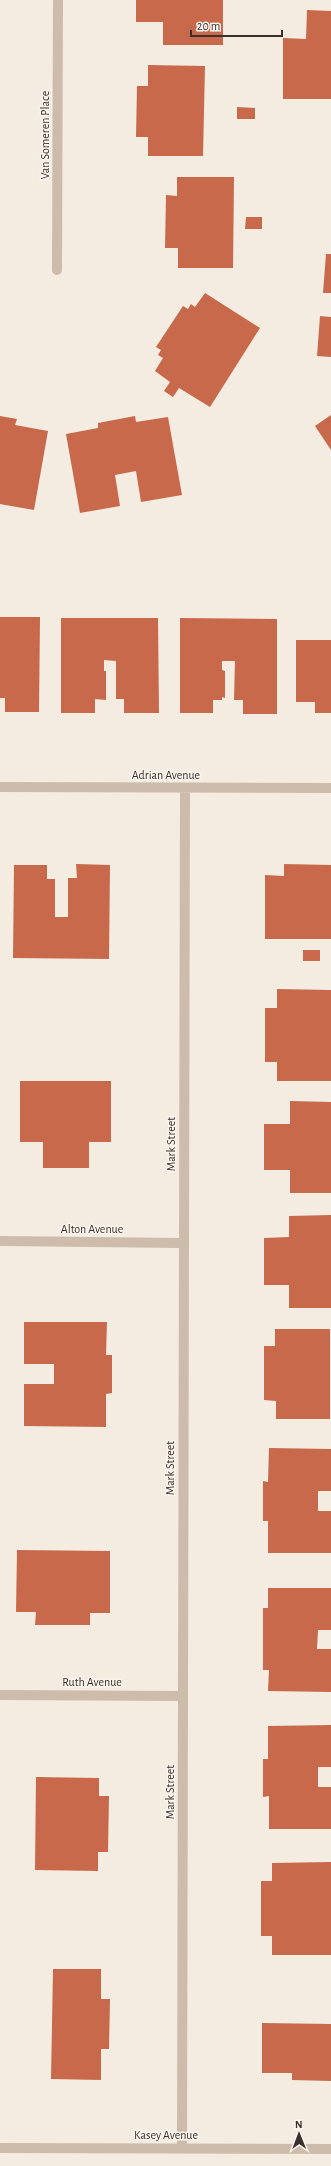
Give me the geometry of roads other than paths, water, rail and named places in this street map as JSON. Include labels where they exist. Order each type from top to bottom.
[{"type":"street","name":"Van Someren Place","points":[[57,270],[58,0]]},
{"type":"street","name":"Adrian Avenue","points":[[0,786],[331,788]]},
{"type":"street","name":"Mark Street","points":[[182,2148],[186,788]]},
{"type":"street","name":"Alton Avenue","points":[[0,1241],[184,1243]]},
{"type":"street","name":"Ruth Avenue","points":[[0,1695],[183,1696]]},
{"type":"street","name":"Kasey Avenue","points":[[0,2148],[331,2148]]}]
